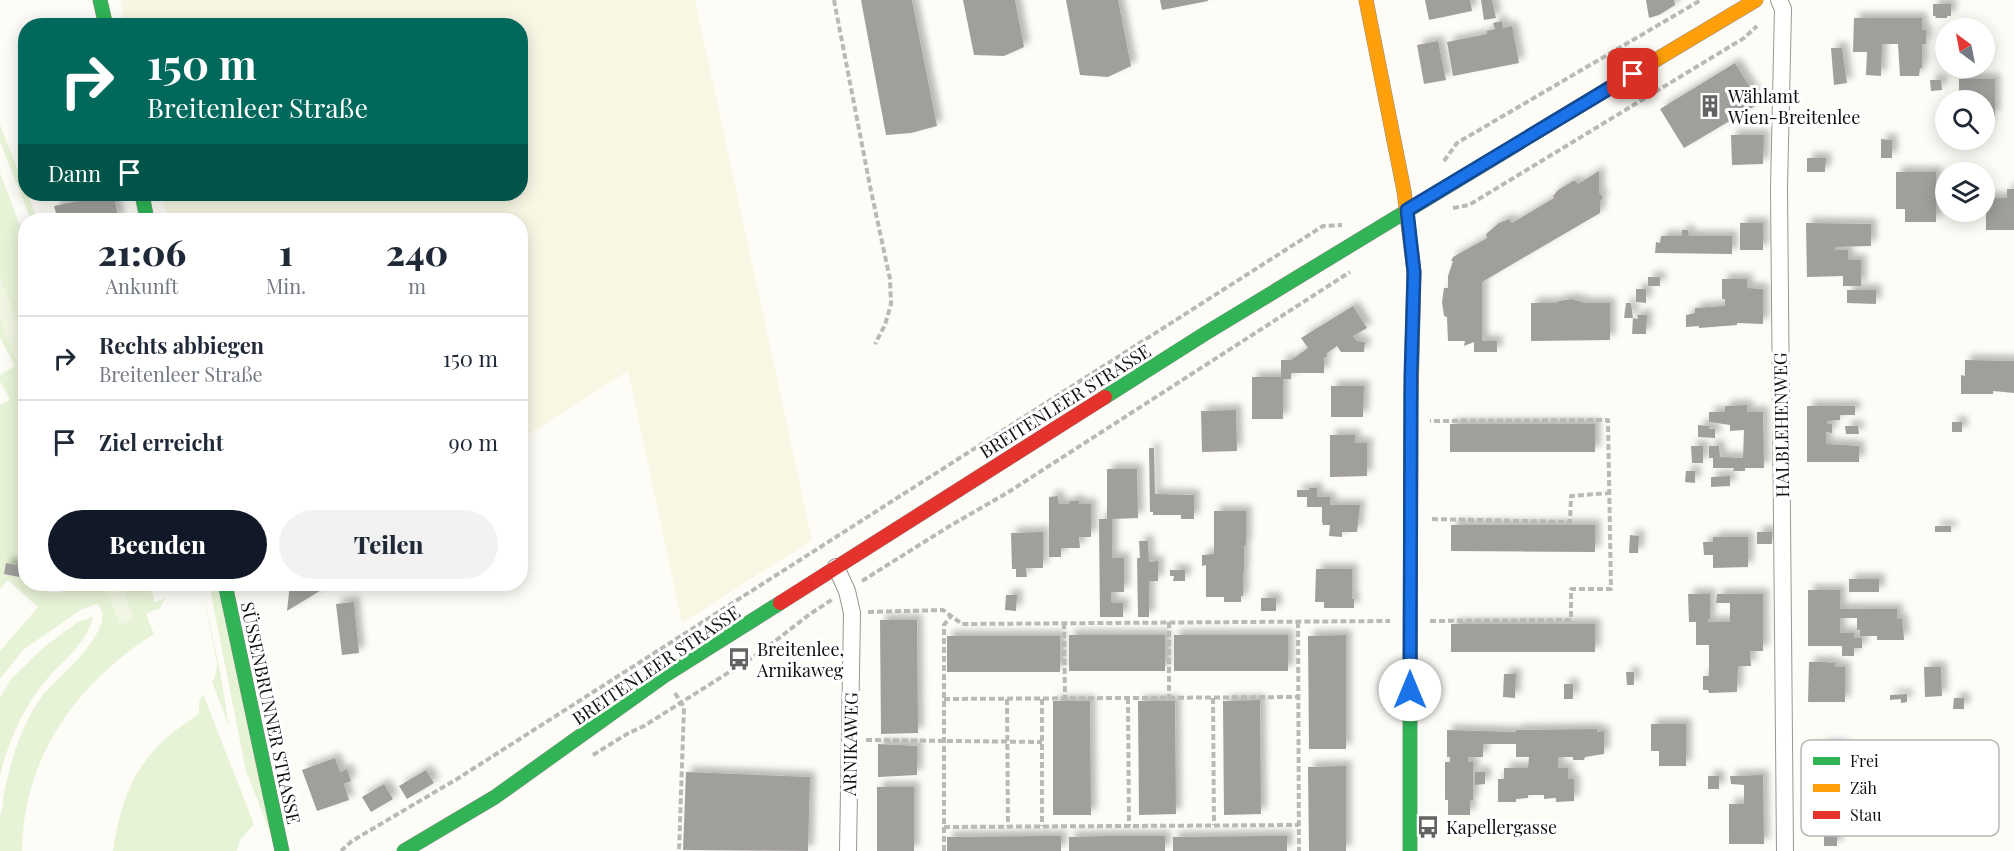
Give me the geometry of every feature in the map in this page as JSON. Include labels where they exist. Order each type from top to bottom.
[{"type":"main road","points":[[100,0],[104,18]]},
{"type":"main road","points":[[1366,0],[1407,210],[1414,272],[1411,376],[1410,851]]},
{"type":"main road","name":"BREITENLEER STRASSE","points":[[404,851],[495,797],[664,676],[1186,346],[1756,0]]},
{"type":"main road","name":"SÜSSENBRUNNER STRASSE","points":[[226,591],[282,851]]},
{"type":"street","name":"HALBLEHENWEG","points":[[1779,0],[1783,9],[1779,188],[1785,851]]},
{"type":"street","name":"ARNIKAWEG","points":[[836,567],[847,591],[852,613],[848,851]]},
{"type":"path","points":[[834,0],[890,279],[891,304],[885,325],[875,344]]},
{"type":"path","points":[[1441,166],[1457,143],[1701,0]]},
{"type":"path","points":[[1450,209],[1468,205],[1744,38],[1760,23]]},
{"type":"path","points":[[341,851],[352,841],[457,779],[1323,226],[1345,225]]},
{"type":"path","points":[[864,580],[1007,493],[1357,268]]},
{"type":"path","points":[[864,613],[943,610],[962,624],[1571,620],[1571,589],[1611,589],[1608,420],[1428,422]]},
{"type":"path","points":[[1428,519],[1570,522],[1571,496],[1610,493]]},
{"type":"path","points":[[585,761],[761,652],[810,614]]},
{"type":"path","points":[[944,851],[944,625],[951,616]]},
{"type":"path","points":[[1168,622],[1169,698]]},
{"type":"path","points":[[1298,622],[1299,851]]},
{"type":"path","points":[[1064,623],[1065,699]]},
{"type":"path","points":[[664,676],[684,707],[679,851]]},
{"type":"path","points":[[944,699],[1298,697]]},
{"type":"path","points":[[1128,698],[1129,826]]},
{"type":"path","points":[[1213,698],[1214,825]]},
{"type":"path","points":[[1007,699],[1008,826]]},
{"type":"path","points":[[1042,699],[1042,826]]},
{"type":"path","points":[[862,740],[1042,742]]},
{"type":"path","points":[[944,827],[1299,825]]},
{"type":"shaded area","points":[[120,0],[695,0],[812,540],[682,623],[628,371],[528,435],[528,213],[166,213],[164,201],[528,201],[528,18],[124,18]]},
{"type":"green space","points":[[0,125],[18,170],[18,187],[0,142]]},
{"type":"green space","points":[[0,173],[18,220],[18,325],[0,278]]},
{"type":"green space","points":[[23,201],[30,201],[35,213],[28,213]]},
{"type":"green space","points":[[0,278],[18,325],[18,365],[0,318]]},
{"type":"green space","points":[[0,318],[18,365],[18,589],[8,580],[0,589],[0,405],[10,400],[0,381],[0,375],[15,366],[0,338]]},
{"type":"green space","points":[[20,591],[56,593],[107,591],[120,624],[134,619],[123,591],[151,591],[155,602],[165,598],[160,608],[146,614],[154,634],[101,675],[79,699],[44,754],[32,784],[25,817],[22,851],[0,851],[0,815],[3,796],[23,729],[43,695],[73,665],[101,625],[102,614],[97,604],[82,609],[23,650],[0,679],[0,651],[38,607]]},
{"type":"green space","points":[[107,591],[123,591],[134,619],[120,625]]},
{"type":"green space","points":[[202,591],[220,671],[229,726],[212,682],[217,663]]},
{"type":"green space","points":[[210,591],[220,591],[271,835],[246,771]]},
{"type":"green space","points":[[92,617],[89,629],[79,645],[39,688],[25,711],[13,736],[0,775],[0,698],[11,679],[44,647],[78,622]]},
{"type":"green space","points":[[203,694],[254,824],[240,840],[237,851],[113,851],[123,807],[138,771],[163,741],[199,714],[199,703]]},
{"type":"building","points":[[861,0],[912,0],[937,126],[911,133],[886,135]]},
{"type":"building","points":[[963,0],[1015,0],[1024,47],[1004,56],[974,55]]},
{"type":"building","points":[[1066,0],[1118,0],[1131,66],[1108,77],[1080,75]]},
{"type":"building","points":[[1160,0],[1208,0],[1208,1],[1162,10]]},
{"type":"building","points":[[1425,0],[1470,0],[1472,11],[1429,20]]},
{"type":"building","points":[[1481,0],[1492,0],[1496,18],[1484,20]]},
{"type":"building","points":[[1646,0],[1674,0],[1675,5],[1649,18]]},
{"type":"building","points":[[1933,4],[1951,4],[1951,16],[1935,18],[1936,16],[1933,16]]},
{"type":"building","points":[[1854,18],[1922,18],[1922,30],[1926,30],[1926,44],[1922,44],[1922,68],[1920,68],[1919,76],[1900,76],[1898,44],[1882,44],[1881,76],[1866,75],[1867,52],[1853,52]]},
{"type":"building","points":[[1502,21],[1503,28],[1512,26],[1519,63],[1453,76],[1447,42],[1487,34],[1487,31],[1495,29],[1493,23]]},
{"type":"building","points":[[1438,41],[1446,80],[1424,84],[1417,45]]},
{"type":"building","points":[[1831,48],[1842,48],[1847,83],[1834,85]]},
{"type":"building","name":"Wählamt Wien-Breitenlee","points":[[1735,63],[1760,103],[1684,148],[1660,109]]},
{"type":"building","points":[[1959,79],[1995,79],[1995,90],[1959,90]]},
{"type":"building","points":[[1930,80],[1941,80],[1942,90],[1931,91]]},
{"type":"building","points":[[1731,135],[1764,135],[1763,164],[1732,165]]},
{"type":"building","points":[[1881,139],[1892,140],[1892,158],[1881,158]]},
{"type":"building","points":[[1807,158],[1826,158],[1825,172],[1807,172]]},
{"type":"building","points":[[1599,171],[1599,192],[1603,198],[1600,201],[1600,213],[1482,282],[1482,341],[1497,341],[1497,352],[1474,352],[1474,342],[1464,346],[1465,341],[1448,341],[1447,317],[1444,316],[1442,302],[1444,288],[1448,288],[1448,276],[1453,257],[1487,238],[1486,234],[1499,223],[1509,219],[1512,223],[1554,198],[1558,190],[1573,181],[1578,184]]},
{"type":"building","points":[[1896,172],[1935,172],[1935,222],[1905,222],[1905,209],[1896,209]]},
{"type":"building","points":[[2007,189],[2014,189],[2014,230],[1986,230],[1986,222],[1995,222],[1995,198],[2007,198]]},
{"type":"building","points":[[79,201],[115,201],[117,213],[56,213],[54,206]]},
{"type":"building","points":[[1740,223],[1763,223],[1763,250],[1740,250]]},
{"type":"building","points":[[1806,223],[1871,224],[1871,246],[1835,247],[1835,250],[1848,250],[1848,260],[1861,260],[1861,286],[1843,286],[1843,276],[1807,277]]},
{"type":"building","points":[[1682,230],[1688,230],[1689,236],[1732,236],[1732,254],[1655,253],[1656,242],[1660,243],[1661,236],[1682,236]]},
{"type":"building","points":[[1648,277],[1660,277],[1660,286],[1648,286]]},
{"type":"building","points":[[1722,279],[1747,279],[1747,288],[1763,289],[1763,324],[1737,323],[1737,325],[1699,328],[1699,326],[1686,327],[1686,315],[1695,313],[1695,308],[1725,306],[1725,299],[1722,299]]},
{"type":"building","points":[[1636,289],[1646,289],[1646,303],[1636,302]]},
{"type":"building","points":[[1847,290],[1876,290],[1876,304],[1847,303]]},
{"type":"building","points":[[1572,299],[1585,303],[1610,303],[1610,340],[1531,341],[1531,303],[1556,303]]},
{"type":"building","points":[[1626,303],[1631,303],[1633,318],[1624,318]]},
{"type":"building","points":[[1353,306],[1367,328],[1353,336],[1357,341],[1365,342],[1364,352],[1341,352],[1337,346],[1324,358],[1324,373],[1291,373],[1291,379],[1283,379],[1283,419],[1252,419],[1252,377],[1281,377],[1281,360],[1291,360],[1308,348],[1301,338]]},
{"type":"building","points":[[1637,315],[1647,315],[1646,334],[1632,334],[1633,318],[1638,319]]},
{"type":"building","points":[[1965,360],[2014,361],[2014,393],[1993,391],[1993,394],[1961,394],[1961,375],[1965,376]]},
{"type":"building","points":[[1331,386],[1364,386],[1363,417],[1331,417]]},
{"type":"building","points":[[1747,405],[1747,412],[1763,412],[1764,468],[1745,468],[1745,471],[1733,471],[1734,468],[1713,468],[1713,458],[1709,458],[1709,446],[1719,446],[1720,457],[1743,458],[1744,430],[1730,431],[1730,425],[1709,422],[1709,412],[1725,412],[1725,406]]},
{"type":"building","points":[[1807,406],[1855,406],[1855,415],[1840,415],[1840,420],[1827,421],[1827,424],[1832,424],[1832,433],[1826,432],[1826,444],[1859,446],[1859,462],[1807,462]]},
{"type":"building","points":[[1236,410],[1237,451],[1202,452],[1201,411]]},
{"type":"building","points":[[1952,422],[1962,422],[1962,432],[1952,432]]},
{"type":"building","points":[[1450,424],[1595,424],[1595,452],[1450,452]]},
{"type":"building","points":[[1698,425],[1715,429],[1715,438],[1698,437]]},
{"type":"building","points":[[1845,426],[1858,426],[1859,434],[1846,434]]},
{"type":"building","points":[[1330,435],[1355,435],[1355,443],[1367,443],[1367,476],[1330,477]]},
{"type":"building","points":[[1691,446],[1703,446],[1703,463],[1692,463]]},
{"type":"building","points":[[1149,448],[1154,448],[1155,494],[1194,495],[1194,519],[1181,519],[1181,515],[1153,515],[1153,512],[1150,512]]},
{"type":"building","points":[[1107,469],[1137,469],[1138,518],[1112,519],[1112,558],[1124,558],[1124,592],[1111,592],[1111,601],[1123,603],[1123,617],[1100,617],[1099,519],[1107,519]]},
{"type":"building","points":[[1686,471],[1695,471],[1695,483],[1685,482]]},
{"type":"building","points":[[1730,476],[1730,486],[1711,487],[1711,477]]},
{"type":"building","points":[[1309,488],[1317,488],[1317,497],[1330,497],[1330,505],[1360,505],[1357,532],[1342,532],[1342,537],[1329,536],[1330,525],[1323,525],[1322,507],[1307,507],[1307,497],[1297,497],[1297,490],[1309,490]]},
{"type":"building","points":[[1058,496],[1059,504],[1079,501],[1079,504],[1091,504],[1091,537],[1079,537],[1080,548],[1061,548],[1061,557],[1049,557],[1049,497]]},
{"type":"building","points":[[1214,511],[1246,511],[1246,545],[1244,545],[1241,602],[1224,602],[1224,597],[1206,597],[1206,565],[1202,566],[1202,555],[1214,554]]},
{"type":"building","points":[[1451,525],[1595,525],[1595,552],[1451,551]]},
{"type":"building","points":[[1935,526],[1951,526],[1951,532],[1935,532]]},
{"type":"building","points":[[1043,532],[1043,568],[1026,568],[1027,577],[1016,577],[1016,569],[1012,569],[1011,533]]},
{"type":"building","points":[[1757,532],[1772,532],[1772,544],[1757,544]]},
{"type":"building","points":[[1630,535],[1639,536],[1638,553],[1629,553]]},
{"type":"building","points":[[1713,537],[1748,537],[1748,567],[1713,568],[1713,555],[1704,555],[1703,542],[1713,542]]},
{"type":"building","points":[[1139,541],[1148,541],[1149,562],[1158,561],[1158,581],[1149,581],[1149,617],[1138,617]]},
{"type":"building","points":[[6,563],[18,565],[18,577],[4,574]]},
{"type":"building","points":[[1316,569],[1352,569],[1354,608],[1324,608],[1324,602],[1315,602]]},
{"type":"building","points":[[1170,570],[1185,570],[1185,581],[1173,581],[1174,576],[1170,576]]},
{"type":"building","points":[[1849,579],[1879,579],[1879,592],[1849,592]]},
{"type":"building","points":[[1808,590],[1840,590],[1840,609],[1897,609],[1897,619],[1902,619],[1904,640],[1877,640],[1877,636],[1860,636],[1860,630],[1857,630],[1857,618],[1840,618],[1840,633],[1854,633],[1854,638],[1862,638],[1862,648],[1854,648],[1854,656],[1842,656],[1842,646],[1808,646]]},
{"type":"building","points":[[289,591],[320,591],[287,611]]},
{"type":"building","points":[[1688,594],[1710,594],[1708,622],[1730,622],[1730,603],[1716,603],[1717,594],[1763,594],[1763,651],[1750,651],[1751,666],[1738,666],[1737,692],[1709,693],[1708,690],[1703,690],[1703,676],[1709,676],[1709,645],[1696,645],[1696,622],[1689,622]]},
{"type":"building","points":[[1006,595],[1017,595],[1016,611],[1005,610]]},
{"type":"building","points":[[1261,598],[1276,598],[1276,611],[1261,611]]},
{"type":"building","points":[[354,602],[359,653],[342,655],[336,604]]},
{"type":"building","points":[[880,620],[917,620],[918,733],[881,734]]},
{"type":"building","points":[[1451,624],[1595,624],[1595,652],[1451,652]]},
{"type":"building","points":[[1069,635],[1165,635],[1165,671],[1069,671]]},
{"type":"building","points":[[1174,635],[1288,635],[1288,671],[1174,671]]},
{"type":"building","points":[[1346,635],[1346,749],[1309,749],[1308,636]]},
{"type":"building","points":[[947,636],[1060,636],[1060,672],[947,672]]},
{"type":"building","points":[[1809,662],[1835,663],[1835,667],[1845,667],[1845,702],[1808,702]]},
{"type":"building","points":[[1924,667],[1941,667],[1942,696],[1925,697]]},
{"type":"building","points":[[1626,672],[1634,672],[1634,685],[1627,685]]},
{"type":"building","points":[[1504,674],[1516,674],[1515,698],[1503,697]]},
{"type":"building","points":[[1564,684],[1573,684],[1573,699],[1564,699]]},
{"type":"building","points":[[1907,694],[1907,702],[1901,703],[1901,699],[1890,700],[1890,695]]},
{"type":"building","points":[[1954,698],[1964,698],[1964,709],[1953,709]]},
{"type":"building","points":[[1260,700],[1261,814],[1224,815],[1223,701]]},
{"type":"building","points":[[1053,701],[1090,701],[1091,815],[1053,815]]},
{"type":"building","points":[[1138,701],[1175,701],[1176,814],[1139,815]]},
{"type":"building","points":[[1651,724],[1686,724],[1686,766],[1659,766],[1659,751],[1651,751]]},
{"type":"building","points":[[1597,729],[1597,732],[1604,731],[1604,754],[1585,757],[1584,760],[1558,757],[1558,768],[1568,768],[1568,779],[1574,779],[1574,801],[1556,802],[1556,798],[1544,799],[1544,795],[1528,795],[1528,798],[1516,799],[1516,802],[1498,802],[1498,779],[1504,779],[1504,768],[1528,768],[1529,757],[1516,757],[1516,744],[1483,744],[1483,757],[1468,757],[1468,762],[1473,762],[1473,800],[1470,800],[1470,815],[1448,815],[1448,800],[1445,800],[1445,762],[1450,762],[1450,757],[1447,757],[1447,730],[1516,732],[1516,730]]},
{"type":"building","points":[[878,744],[917,746],[917,775],[878,777]]},
{"type":"building","points":[[335,758],[340,772],[347,769],[351,781],[344,784],[349,800],[317,811],[302,770]]},
{"type":"building","points":[[1346,766],[1346,851],[1309,851],[1308,767]]},
{"type":"building","points":[[426,770],[434,783],[407,799],[399,786]]},
{"type":"building","points":[[686,772],[810,777],[808,851],[683,850]]},
{"type":"building","points":[[1475,772],[1485,772],[1485,784],[1475,785]]},
{"type":"building","points":[[1763,775],[1764,844],[1729,844],[1729,804],[1744,804],[1744,785],[1731,784],[1730,776]]},
{"type":"building","points":[[1708,776],[1719,776],[1719,789],[1708,789]]},
{"type":"building","points":[[384,784],[393,799],[371,812],[362,797]]},
{"type":"building","points":[[877,787],[914,787],[914,851],[877,851]]},
{"type":"building","points":[[1061,836],[1061,851],[947,851],[947,837]]},
{"type":"building","points":[[1165,836],[1165,851],[1069,851],[1069,837]]},
{"type":"building","points":[[1287,836],[1287,851],[1173,851],[1173,837]]},
{"type":"building","points":[[1824,836],[1837,836],[1837,846],[1824,846]]},
{"type":"traffic: fast","points":[[100,0],[104,18]]},
{"type":"traffic: fast","points":[[1105,397],[1206,333],[1639,70]]},
{"type":"traffic: fast","points":[[143,201],[146,213]]},
{"type":"traffic: fast","points":[[226,591],[282,851]]},
{"type":"traffic: fast","points":[[404,851],[495,797],[664,676],[780,603]]},
{"type":"traffic: fast","points":[[1410,709],[1410,851]]},
{"type":"traffic: slow","points":[[1366,0],[1404,191],[1414,272],[1411,397]]},
{"type":"traffic: slow","points":[[1639,70],[1756,0]]},
{"type":"traffic: jam","points":[[780,603],[1105,397]]},
{"type":"traffic: jam","points":[[1410,709],[1411,397]]},
{"type":"place","name":"Wählamt Wien-Breitenlee","points":[[1710,106]]},
{"type":"place","name":"Breitenlee, Arnikaweg","points":[[739,659]]},
{"type":"place","name":"Kapellergasse","points":[[1428,827]]},
{"type":"route","points":[[1410,690],[1411,376],[1414,272],[1407,210],[1633,74]]}]
